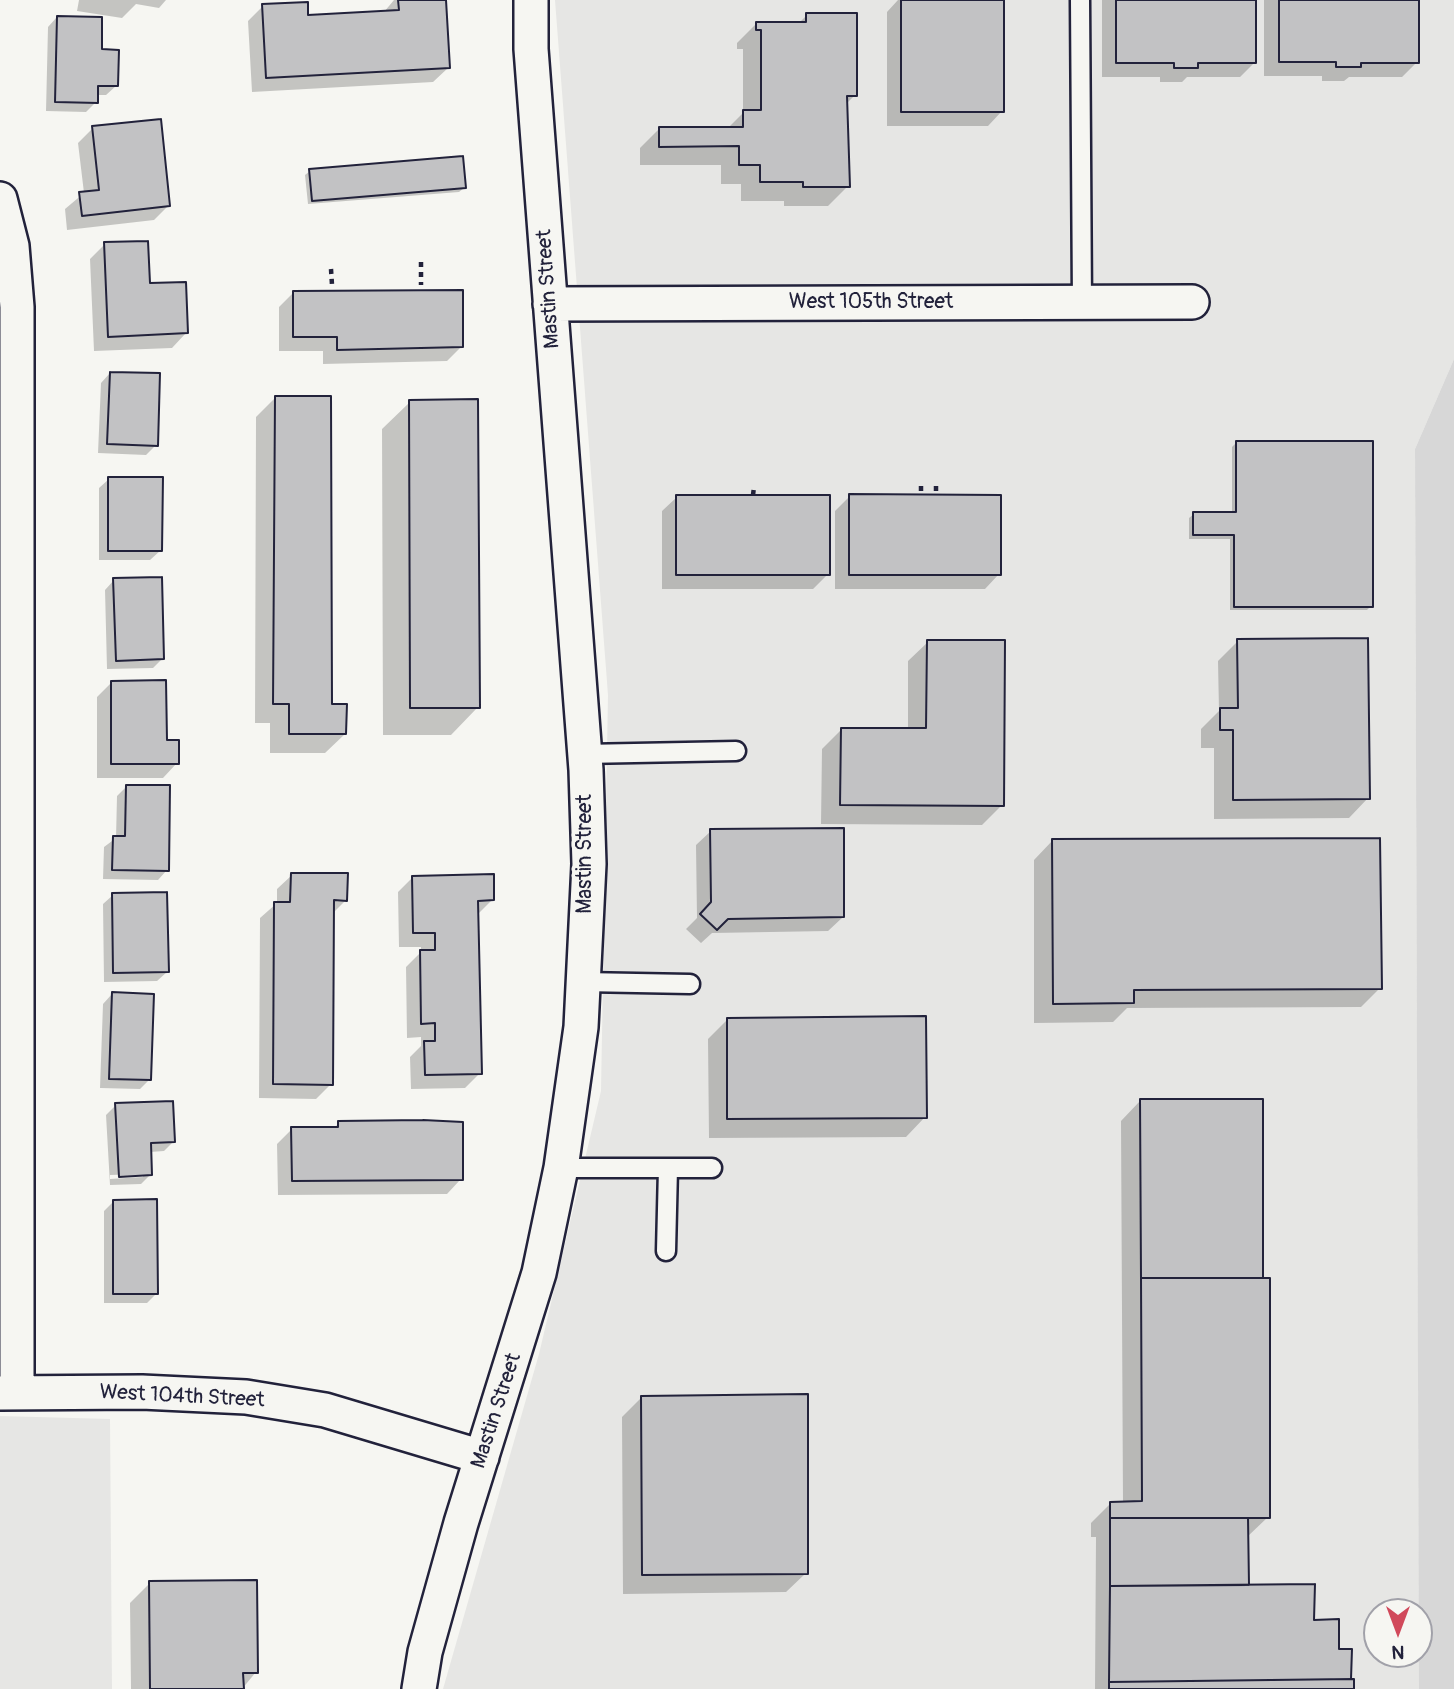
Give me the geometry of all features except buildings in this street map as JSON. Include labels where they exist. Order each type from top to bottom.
[{"type":"street","name":"Mastin Street","points":[[419,1689],[425,1652],[539,1273],[562,1168],[581,1027],[590,864],[531,49],[531,0]]},
{"type":"street","points":[[0,199],[12,246],[17,307],[8,1392]]},
{"type":"street","name":"West 105th Street","points":[[551,304],[1192,302]]},
{"type":"street","name":"West 104th Street","points":[[8,1392],[246,1397],[325,1410],[482,1457]]},
{"type":"lane","points":[[1080,0],[1082,303]]},
{"type":"lane","points":[[584,754],[736,751]]},
{"type":"lane","points":[[583,982],[691,984]]},
{"type":"lane","points":[[562,1168],[712,1168]]},
{"type":"lane","points":[[666,1251],[668,1168]]},
{"type":"path","points":[[421,262],[421,285]]},
{"type":"path","points":[[331,269],[332,285]]},
{"type":"path","points":[[921,486],[921,495]]},
{"type":"path","points":[[936,486],[936,495]]},
{"type":"path","points":[[753,495],[754,487]]},
{"type":"shaded area","points":[[555,0],[1454,0],[1454,359],[1415,449],[1419,1598],[1363,1598],[1363,1668],[1419,1668],[1419,1689],[443,1689],[539,1354],[601,1091],[608,695]]},
{"type":"shaded area","points":[[1454,359],[1454,1689],[1419,1689],[1419,1668],[1433,1668],[1433,1598],[1419,1598],[1415,449]]},
{"type":"shaded area","points":[[0,1416],[110,1419],[112,1689],[0,1689]]}]
